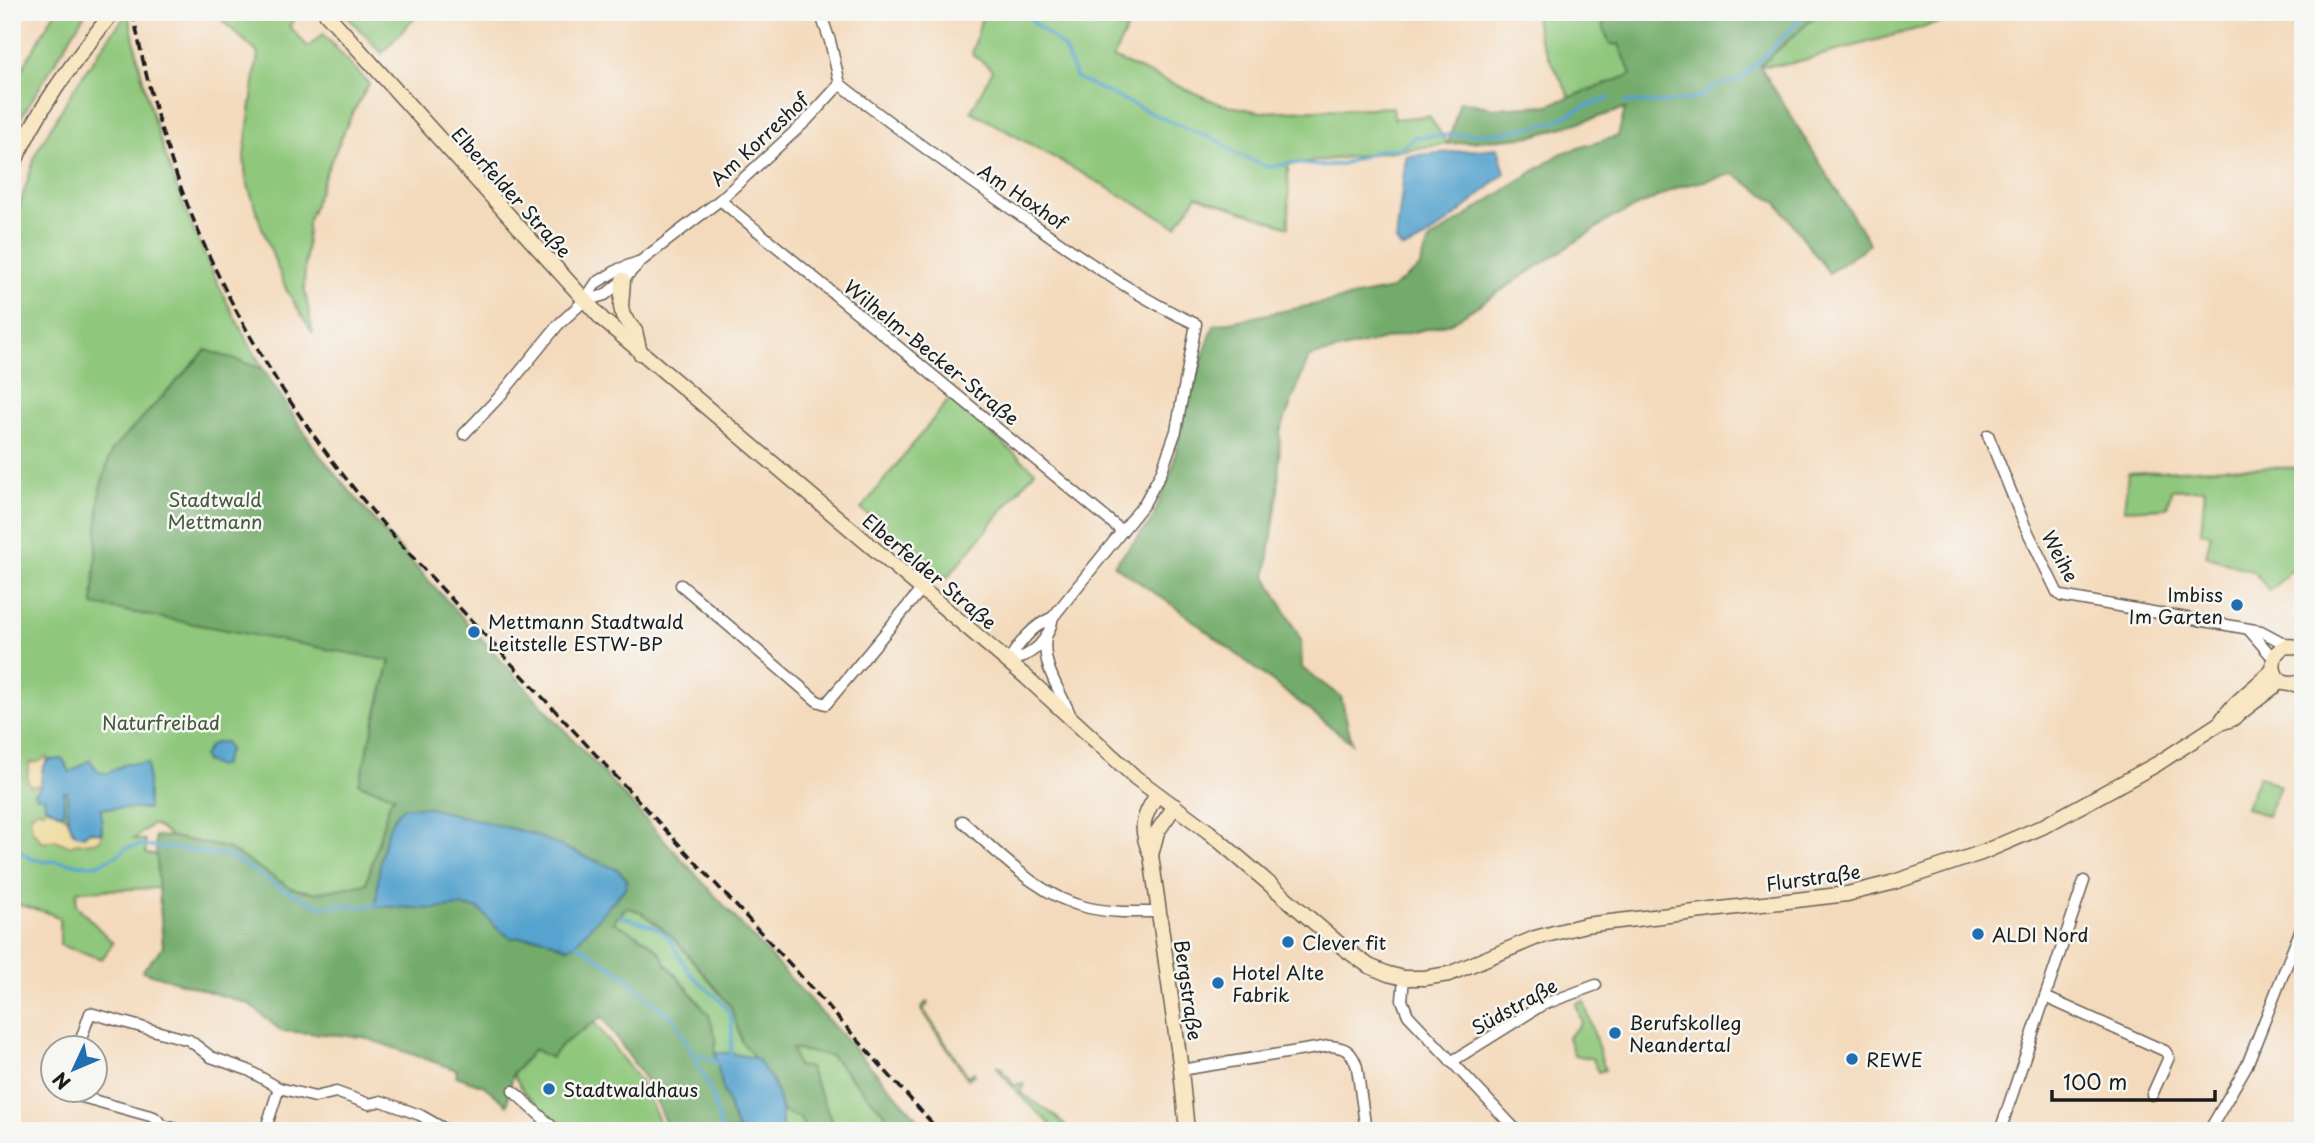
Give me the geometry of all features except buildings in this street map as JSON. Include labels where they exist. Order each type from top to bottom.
[{"type":"main road","points":[[12,168],[25,138],[51,94],[113,12]]},
{"type":"main road","name":"Elberfelder Straße","points":[[325,12],[584,301],[640,353],[1008,662],[1125,769],[1209,831],[1358,959],[1378,971],[1404,978]]},
{"type":"main road","points":[[623,281],[623,316],[635,331],[640,353]]},
{"type":"main road","name":"Flurstraße","points":[[1404,978],[1449,974],[1535,938],[1585,925],[1847,894],[1981,853],[2042,827],[2202,736],[2220,723],[2231,706],[2259,684],[2288,678],[2279,650],[2298,647]]},
{"type":"main road","name":"Bergstraße","points":[[1157,795],[1146,810],[1143,827],[1145,843],[1151,855],[1187,1131]]},
{"type":"main road","name":"Bergstraße","points":[[1151,855],[1157,832],[1175,806]]},
{"type":"street","points":[[820,12],[830,41],[839,84]]},
{"type":"street","name":"Am Korreshof","points":[[584,301],[605,295],[623,281],[641,261],[720,200],[806,121],[839,84]]},
{"type":"street","name":"Am Hoxhof","points":[[839,84],[904,135],[1094,265],[1166,310],[1196,324],[1176,431],[1161,473],[1144,504],[1122,531]]},
{"type":"street","name":"Wilhelm-Becker-Straße","points":[[720,200],[1122,531]]},
{"type":"street","name":"Am Korreshof","points":[[584,301],[596,283],[619,269],[641,261]]},
{"type":"street","points":[[464,434],[500,396],[558,325],[584,301]]},
{"type":"street","name":"Weihe","points":[[1988,435],[2025,526],[2061,596],[2261,631],[2298,647]]},
{"type":"street","points":[[1071,717],[1049,673],[1044,648],[1046,636],[1053,617],[1122,531]]},
{"type":"street","points":[[681,585],[817,701],[826,704],[921,590]]},
{"type":"street","points":[[1008,662],[1018,644],[1040,623],[1053,617]]},
{"type":"street","points":[[2249,630],[2288,678]]},
{"type":"street","points":[[1008,662],[1029,655],[1046,636]]},
{"type":"street","points":[[962,821],[1030,880],[1068,902],[1110,912],[1159,912]]},
{"type":"street","points":[[2000,1131],[2084,881]]},
{"type":"street","points":[[2209,1131],[2247,1065],[2303,924]]},
{"type":"street","points":[[1404,978],[1402,1000],[1408,1015],[1517,1131]]},
{"type":"street","name":"Südstraße","points":[[1451,1062],[1542,1005],[1596,985]]},
{"type":"street","points":[[2045,997],[2165,1051],[2169,1057],[2152,1095]]},
{"type":"street","points":[[83,1034],[90,1013],[189,1040],[211,1057],[248,1070],[279,1088],[315,1097],[336,1091],[369,1104],[381,1101],[420,1115],[448,1131]]},
{"type":"street","points":[[1181,1070],[1329,1046],[1347,1049],[1354,1057],[1357,1067],[1366,1131]]},
{"type":"street","points":[[265,1131],[279,1088]]},
{"type":"street","points":[[513,1091],[557,1131]]},
{"type":"street","points":[[107,1104],[154,1117],[163,1125],[183,1131]]},
{"type":"green space","points":[[55,12],[86,12],[15,127],[12,137],[12,86]]},
{"type":"green space","points":[[213,12],[301,12],[289,26],[308,47],[323,34],[369,84],[351,116],[327,170],[308,222],[304,286],[313,334],[286,289],[246,179],[244,156],[258,53]]},
{"type":"green space","points":[[343,12],[420,12],[382,53]]},
{"type":"green space","points":[[983,12],[1132,12],[1134,14],[1113,58],[1220,104],[1261,112],[1393,107],[1394,119],[1429,116],[1448,144],[1288,165],[1289,227],[1197,196],[1176,226],[971,111],[993,70],[972,54]]},
{"type":"green space","points":[[1534,12],[1598,12],[1610,45],[1619,44],[1632,75],[1570,97],[1539,38]]},
{"type":"green space","points":[[1598,12],[1820,12],[1760,66],[1870,244],[1829,273],[1777,203],[1733,174],[1679,187],[1612,218],[1451,323],[1309,357],[1280,432],[1278,493],[1266,576],[1301,640],[1302,668],[1341,697],[1352,743],[1178,609],[1114,565],[1151,522],[1172,470],[1184,412],[1214,325],[1391,289],[1419,268],[1429,241],[1485,203],[1562,153],[1618,136],[1625,109],[1533,136],[1448,144],[1460,101],[1493,108],[1548,105],[1631,75],[1619,44],[1610,45]]},
{"type":"green space","points":[[1820,12],[2018,12],[1942,22],[1789,64],[1760,66]]},
{"type":"green space","name":"Naturfreibad","points":[[128,13],[156,128],[181,199],[227,303],[263,369],[206,350],[390,661],[359,784],[396,796],[390,801],[366,884],[316,893],[291,888],[227,848],[172,837],[151,825],[134,839],[145,840],[146,854],[157,855],[160,888],[77,891],[76,905],[113,943],[102,959],[60,945],[60,918],[12,903],[12,231],[36,153],[73,90]]},
{"type":"green space","name":"Stadtwald Mettmann","points":[[206,350],[263,369],[318,453],[379,526],[929,1131],[894,1131],[884,1113],[831,1056],[792,1049],[797,1066],[809,1068],[836,1131],[806,1131],[800,1118],[782,1111],[774,1083],[742,1042],[731,1007],[673,937],[642,913],[627,907],[613,922],[644,939],[657,950],[709,1015],[716,1037],[715,1053],[723,1089],[738,1131],[669,1131],[647,1082],[602,1017],[560,1046],[551,1058],[534,1049],[513,1074],[507,1105],[484,1086],[456,1076],[457,1070],[363,1037],[281,1031],[249,1004],[142,971],[163,947],[155,836],[227,848],[291,888],[316,893],[366,884],[390,801],[395,796],[359,784],[390,661],[93,605],[100,488],[112,450]],"holes":[[[404,807],[425,807],[529,833],[618,870],[625,888],[576,943],[568,948],[540,937],[527,938],[497,928],[480,909],[462,906],[433,909],[411,906],[379,870],[386,842]]]},
{"type":"green space","points":[[950,398],[1035,471],[947,578],[861,509]]},
{"type":"green space","points":[[2230,467],[2303,468],[2303,566],[2298,563],[2270,591],[2254,572],[2206,556],[2211,534],[2201,532],[2205,489],[2171,490],[2167,508],[2124,510],[2128,473]]},
{"type":"green space","points":[[2259,776],[2280,786],[2267,816],[2246,808]]},
{"type":"green space","points":[[627,906],[642,913],[673,937],[731,1007],[742,1042],[757,1059],[731,1053],[715,1053],[712,1026],[693,994],[651,944],[613,922]]},
{"type":"green space","points":[[1584,1001],[1605,1070],[1598,1072],[1593,1059],[1574,1055],[1568,1037],[1582,1023],[1576,1004]]},
{"type":"green space","points":[[927,1002],[923,1009],[968,1076],[974,1072],[968,1079],[921,1010]]},
{"type":"green space","points":[[594,1022],[639,1080],[664,1131],[564,1131],[525,1094],[513,1074],[534,1049],[551,1058],[560,1046]]},
{"type":"green space","points":[[792,1049],[831,1056],[884,1113],[894,1131],[836,1131],[809,1068],[797,1066]]},
{"type":"green space","points":[[996,1065],[1003,1069],[1003,1073],[1014,1086],[1023,1083],[1025,1085],[1020,1092],[1054,1115],[1071,1131],[1058,1131],[1017,1092]]},
{"type":"green space","points":[[782,1111],[800,1118],[806,1131],[782,1131]]},
{"type":"sand","points":[[47,757],[41,785],[30,786],[27,778],[29,763]]},
{"type":"sand","points":[[47,807],[64,816],[73,833],[84,836],[89,831],[102,833],[100,841],[73,844],[71,847],[55,840],[43,843],[32,830],[30,816],[38,809],[43,812]]},
{"type":"water","points":[[1498,148],[1505,173],[1439,229],[1411,246],[1401,248],[1396,241],[1406,156]]},
{"type":"water","points":[[225,742],[229,749],[223,765],[218,767],[205,761],[203,756],[210,745]]},
{"type":"water","points":[[63,759],[70,772],[90,760],[98,771],[106,774],[127,763],[148,763],[148,809],[101,808],[102,833],[89,831],[84,836],[75,834],[68,820],[67,792],[64,792],[64,813],[45,806],[44,797],[37,797],[34,793],[40,788],[43,768],[48,760]]},
{"type":"water","points":[[404,807],[425,807],[529,833],[618,870],[627,879],[625,888],[576,943],[568,948],[540,937],[511,938],[479,909],[462,906],[433,909],[376,906],[382,852],[390,825]]},
{"type":"water","points":[[715,1053],[731,1053],[757,1059],[777,1092],[782,1131],[738,1131],[723,1089]]},
{"type":"waterway","points":[[1027,12],[1031,20],[1064,48],[1076,78],[1221,142],[1235,153],[1267,167],[1293,163],[1321,166],[1342,164],[1383,149],[1401,149],[1414,137],[1506,132],[1551,123],[1586,106],[1609,99]]},
{"type":"waterway","points":[[1624,102],[1662,103],[1698,98],[1716,85],[1739,81],[1808,12]]},
{"type":"waterway","points":[[12,841],[18,850],[29,858],[46,862],[96,865],[118,855],[126,848],[142,845],[228,855],[276,885],[324,907],[379,904]]},
{"type":"waterway","points":[[620,915],[662,932],[671,941],[694,977],[722,1002],[731,1019],[731,1053]]},
{"type":"waterway","points":[[574,942],[627,977],[646,997],[675,1019],[712,1093],[721,1131]]},
{"type":"waterway","points":[[692,1054],[703,1055],[717,1063]]},
{"type":"railway","points":[[133,12],[150,89],[172,162],[199,233],[231,300],[268,366],[309,429],[355,490],[406,550],[790,964],[939,1131]]},
{"type":"place","name":"Imbiss Im Garten","points":[[2237,605]]},
{"type":"place","name":"Mettmann Stadtwald Leitstelle ESTW-BP","points":[[474,632]]},
{"type":"place","name":"ALDI Nord","points":[[1978,934]]},
{"type":"place","name":"Clever fit","points":[[1288,942]]},
{"type":"place","name":"Hotel Alte Fabrik","points":[[1218,983]]},
{"type":"place","name":"Berufskolleg Neandertal","points":[[1615,1033]]},
{"type":"place","name":"REWE","points":[[1852,1059]]},
{"type":"place","name":"Stadtwaldhaus","points":[[549,1089]]}]
